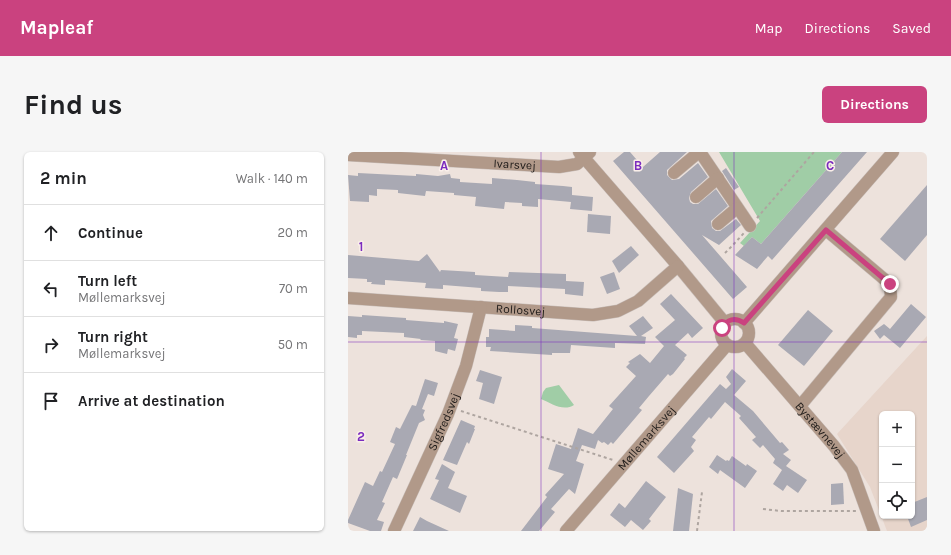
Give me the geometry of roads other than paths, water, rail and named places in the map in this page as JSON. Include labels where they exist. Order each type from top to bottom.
[{"type":"street","points":[[674,173],[699,152],[750,226]]},
{"type":"street","points":[[744,323],[893,152]]},
{"type":"street","points":[[584,154],[725,323]]},
{"type":"street","name":"Ivarsvej","points":[[348,155],[559,167],[577,164],[584,154]]},
{"type":"street","points":[[696,197],[718,178]]},
{"type":"street","points":[[718,224],[737,208]]},
{"type":"street","points":[[800,406],[891,297],[890,284],[826,230]]},
{"type":"street","name":"Rollosvej","points":[[348,298],[593,315],[618,311],[638,301],[678,266]]},
{"type":"street","name":"Sigfredsvej","points":[[394,531],[450,408],[466,366],[481,307]]},
{"type":"street","points":[[734,319],[740,320],[744,323],[748,327],[749,333],[745,343],[736,347],[727,345],[721,334],[725,323],[734,319]]},
{"type":"street","name":"Bystævnevej","points":[[745,343],[834,446],[852,470],[874,531]]},
{"type":"street","name":"Møllemarksvej","points":[[566,531],[727,345]]}]
